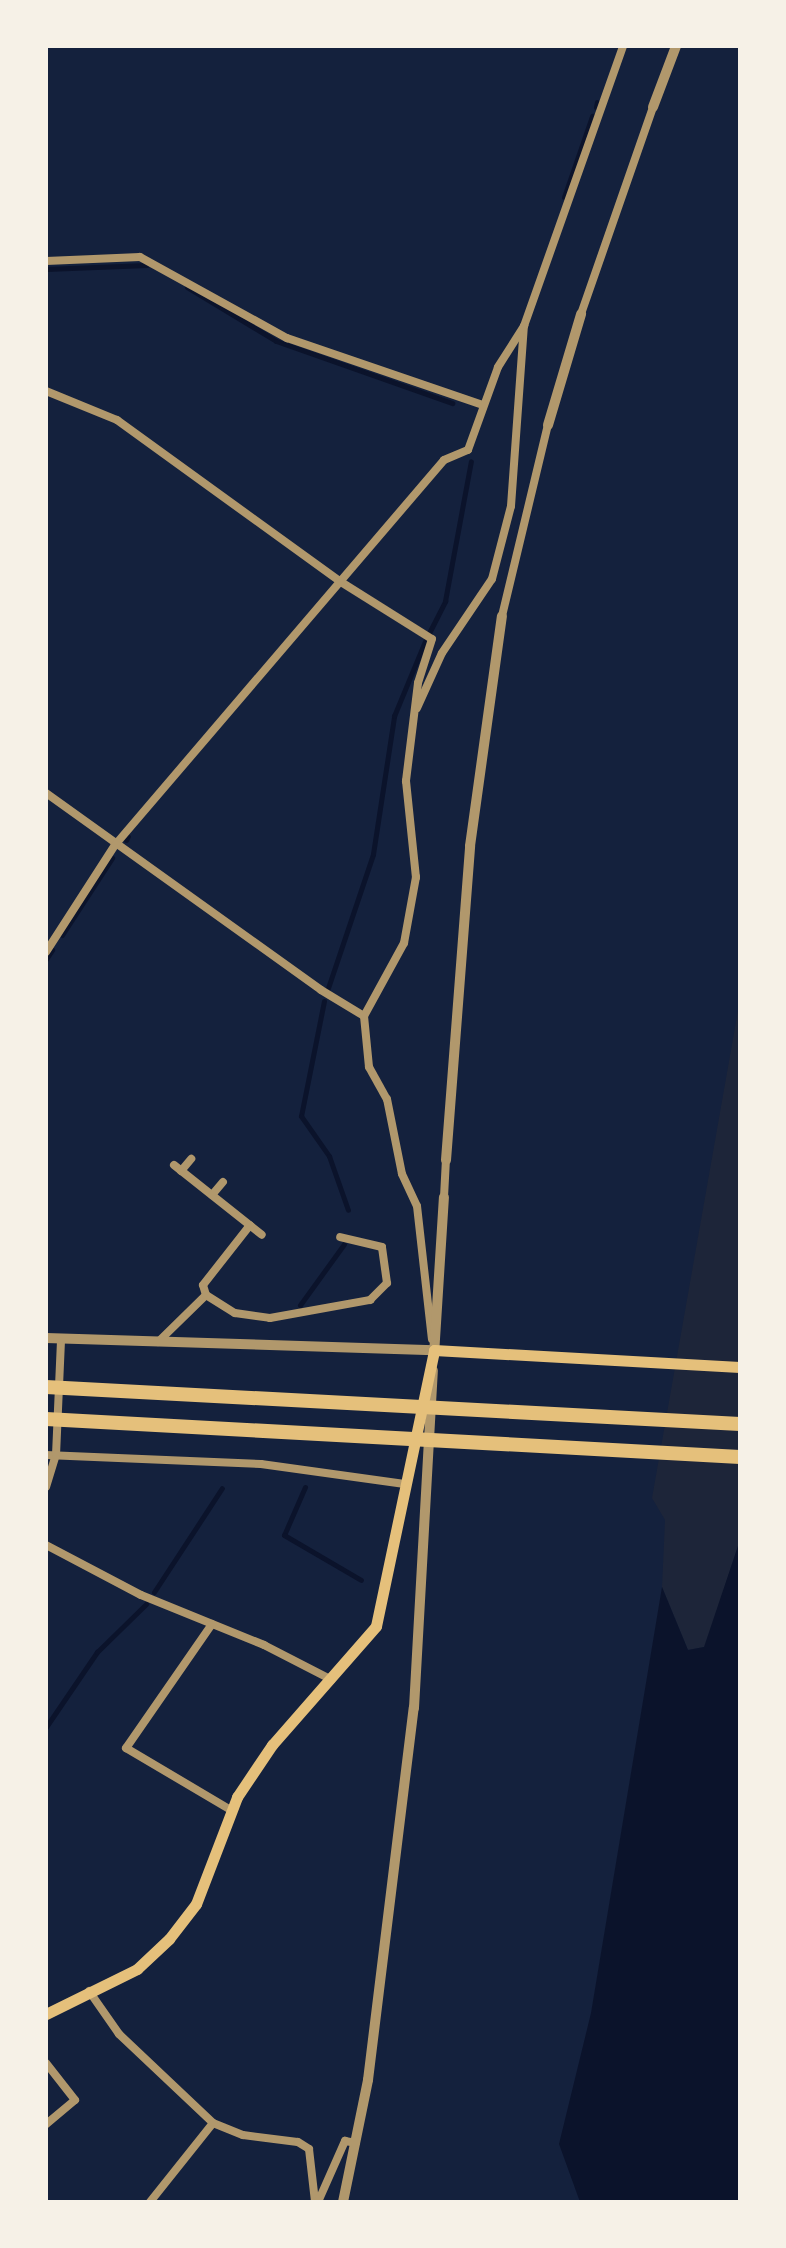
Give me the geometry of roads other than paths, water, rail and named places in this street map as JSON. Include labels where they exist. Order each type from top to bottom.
[{"type":"highway","points":[[46,1387],[740,1424]]},
{"type":"highway","points":[[46,1419],[740,1457]]},
{"type":"main road","points":[[46,2014],[137,1969],[169,1939],[196,1904],[231,1810],[272,1745],[332,1680],[376,1626],[434,1350],[740,1367]]},
{"type":"street","points":[[46,952],[115,845],[444,460],[468,450],[498,367],[524,326],[623,46]]},
{"type":"street","points":[[343,2202],[356,2143],[414,1708],[446,1160],[470,846],[502,616],[548,425],[581,314],[676,46]]},
{"type":"street","points":[[46,261],[140,257],[287,338],[483,405]]},
{"type":"street","points":[[412,718],[442,653],[492,579],[511,506],[524,326]]},
{"type":"street","points":[[46,391],[117,420],[341,582],[432,639],[412,718],[406,781],[416,877],[404,943],[364,1016],[369,1067],[387,1099],[402,1174],[417,1206],[434,1350]]},
{"type":"street","points":[[46,793],[115,845],[364,1016]]},
{"type":"street","points":[[191,1159],[178,1168],[262,1235]]},
{"type":"street","points":[[212,1195],[223,1182]]},
{"type":"street","points":[[250,1225],[203,1285],[206,1295],[235,1313],[270,1318],[370,1300],[387,1283],[382,1247],[340,1237]]},
{"type":"street","points":[[158,1342],[167,1327],[206,1295]]},
{"type":"street","points":[[46,1338],[434,1350]]},
{"type":"street","points":[[46,1487],[56,1455],[61,1339]]},
{"type":"street","points":[[46,1455],[276,1465],[405,1484]]},
{"type":"street","points":[[46,1545],[141,1595],[332,1680]]},
{"type":"street","points":[[212,1624],[126,1748],[231,1810]]},
{"type":"street","points":[[89,1991],[119,2034],[213,2123],[243,2135],[298,2142],[309,2149],[316,2202]]},
{"type":"street","points":[[46,2063],[75,2100],[46,2124]]},
{"type":"street","points":[[150,2202],[213,2123]]},
{"type":"street","points":[[316,2202],[345,2141],[356,2143]]},
{"type":"waterway","points":[[596,107],[597,102]]},
{"type":"waterway","points":[[564,197],[592,116]]},
{"type":"waterway","points":[[46,269],[147,265]]},
{"type":"waterway","points":[[187,287],[276,341],[452,403]]},
{"type":"waterway","points":[[429,633],[445,601],[471,461]]},
{"type":"waterway","points":[[328,988],[373,854],[394,716],[425,641]]},
{"type":"waterway","points":[[126,840],[128,836]]},
{"type":"waterway","points":[[62,935],[112,858]]},
{"type":"waterway","points":[[46,959],[52,950]]},
{"type":"waterway","points":[[324,1001],[301,1116],[329,1156],[348,1210]]},
{"type":"waterway","points":[[300,1305],[344,1244]]},
{"type":"waterway","points":[[305,1487],[284,1535],[361,1580]]},
{"type":"waterway","points":[[154,1592],[222,1488]]},
{"type":"waterway","points":[[46,1727],[97,1652],[146,1604]]}]
